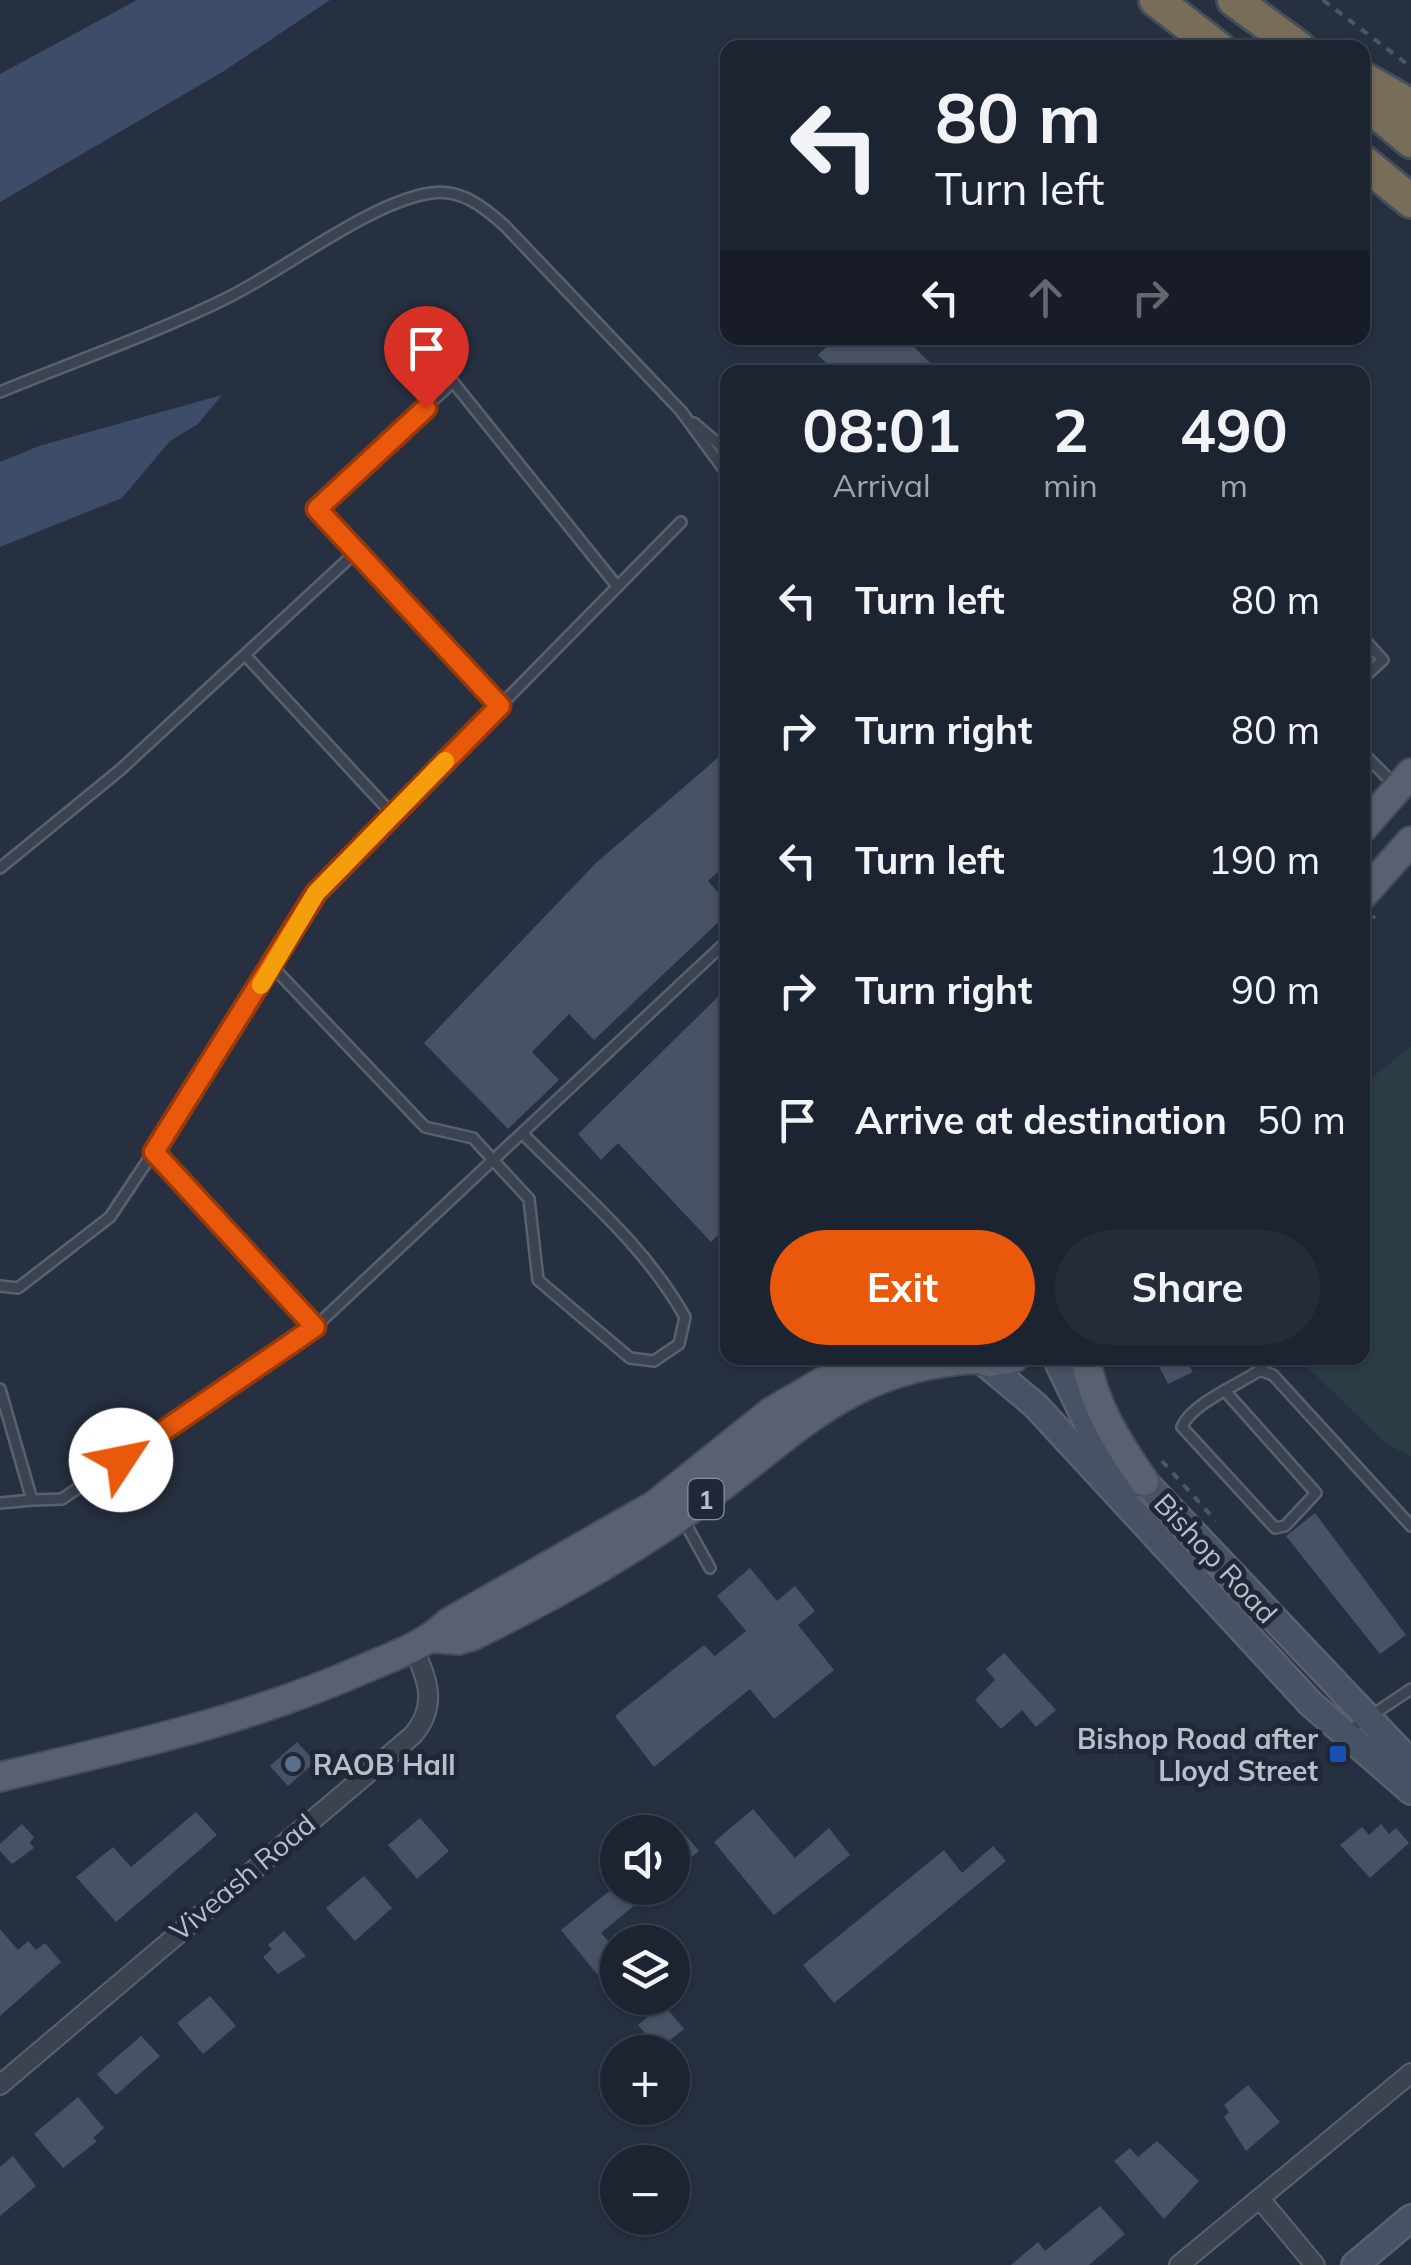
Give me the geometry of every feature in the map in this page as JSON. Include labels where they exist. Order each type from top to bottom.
[{"type":"highway","points":[[1156,0],[1208,40]]},
{"type":"highway","points":[[1234,0],[1292,40]]},
{"type":"highway","points":[[1370,83],[1411,106]]},
{"type":"highway","points":[[1370,107],[1411,141]]},
{"type":"highway","points":[[1370,167],[1411,201]]},
{"type":"main road","points":[[1370,821],[1407,784]]},
{"type":"main road","points":[[1370,887],[1411,841]]},
{"type":"main road","name":"1","points":[[675,1506],[771,1412],[851,1365]]},
{"type":"main road","name":"1","points":[[0,1777],[191,1731],[313,1692],[423,1643],[448,1623],[612,1532],[675,1506],[870,1381],[922,1365]]},
{"type":"main road","points":[[1087,1365],[1107,1420],[1151,1470]]},
{"type":"street","name":"Bishop Road","points":[[985,1365],[1035,1405],[1292,1685],[1411,1792]]},
{"type":"street","name":"Bishop Road","points":[[1059,1365],[1095,1439],[1132,1486],[1151,1470],[1411,1764]]},
{"type":"street","name":"Viveash Road","points":[[0,2085],[413,1735],[426,1720],[430,1702],[423,1643]]},
{"type":"street","points":[[1179,2265],[1411,2073]]},
{"type":"street","points":[[1260,2199],[1315,2265]]},
{"type":"street","points":[[1355,2265],[1411,2218]]},
{"type":"lane","points":[[0,392],[226,300],[306,256],[359,220],[433,192],[477,201],[681,411],[720,445]]},
{"type":"lane","points":[[500,706],[317,509],[453,382],[617,586]]},
{"type":"lane","points":[[681,411],[720,464]]},
{"type":"lane","points":[[0,1286],[18,1288],[110,1217],[316,893],[681,522]]},
{"type":"lane","points":[[0,868],[120,770],[356,552]]},
{"type":"lane","points":[[1370,646],[1382,660],[1370,671]]},
{"type":"lane","points":[[244,655],[393,815]]},
{"type":"lane","points":[[1370,758],[1407,784]]},
{"type":"lane","points":[[0,1503],[62,1499],[315,1327],[720,947]]},
{"type":"lane","points":[[272,966],[425,1126],[473,1138],[529,1199],[538,1280],[630,1358],[654,1362],[679,1344],[685,1317],[662,1276],[606,1214],[522,1133]]},
{"type":"lane","points":[[154,1152],[315,1327]]},
{"type":"lane","points":[[1226,1392],[1316,1492],[1310,1503],[1279,1529],[1182,1426],[1185,1418],[1226,1392],[1262,1371],[1273,1375],[1411,1526]]},
{"type":"lane","points":[[0,1389],[32,1500]]},
{"type":"lane","points":[[675,1506],[710,1568]]},
{"type":"lane","points":[[1345,1734],[1365,1716],[1411,1690]]},
{"type":"path","points":[[1323,0],[1411,67]]},
{"type":"path","points":[[1151,1470],[1220,1526]]},
{"type":"green space","points":[[1411,1046],[1411,1457],[1386,1443],[1305,1365],[1370,1365],[1370,1079]]},
{"type":"water","points":[[137,0],[330,0],[224,71],[0,202],[0,74]]},
{"type":"water","points":[[222,395],[198,424],[170,441],[122,498],[0,547],[0,462],[39,446]]},
{"type":"building","points":[[829,345],[912,345],[932,365],[828,365],[818,355]]},
{"type":"building","points":[[720,756],[720,870],[708,881],[720,895],[720,921],[594,1040],[569,1014],[532,1052],[559,1080],[508,1129],[424,1043],[596,863]]},
{"type":"building","points":[[720,995],[720,1234],[711,1242],[618,1143],[601,1160],[578,1134]]},
{"type":"building","points":[[1158,1365],[1189,1365],[1193,1372],[1168,1384]]},
{"type":"building","points":[[1315,1513],[1406,1635],[1380,1654],[1286,1536]]},
{"type":"building","points":[[750,1568],[777,1601],[795,1586],[815,1611],[798,1625],[834,1670],[774,1719],[750,1689],[654,1767],[615,1716],[704,1645],[715,1656],[746,1631],[717,1596]]},
{"type":"building","points":[[1004,1653],[1056,1710],[1036,1727],[1022,1710],[1001,1729],[975,1700],[995,1680],[986,1669]]},
{"type":"building","name":"RAOB Hall","points":[[297,1742],[315,1762],[288,1786],[270,1766]]},
{"type":"building","points":[[753,1809],[795,1858],[829,1828],[850,1855],[774,1915],[714,1842]]},
{"type":"building","points":[[196,1812],[217,1835],[116,1922],[76,1877],[113,1847],[131,1867]]},
{"type":"building","points":[[420,1818],[449,1851],[417,1879],[388,1845]]},
{"type":"building","points":[[22,1824],[34,1837],[30,1843],[34,1848],[12,1864],[0,1851],[0,1844]]},
{"type":"building","points":[[1381,1824],[1389,1834],[1396,1828],[1409,1843],[1370,1878],[1340,1845],[1362,1827],[1369,1835]]},
{"type":"building","points":[[690,1840],[699,1851],[690,1858]]},
{"type":"building","points":[[993,1846],[1006,1861],[834,2003],[803,1965],[944,1850],[962,1873]]},
{"type":"building","points":[[364,1876],[392,1908],[355,1941],[326,1908]]},
{"type":"building","points":[[600,1898],[600,1905],[635,1905],[611,1925],[600,1925],[600,1978],[561,1930]]},
{"type":"building","points":[[0,1929],[18,1950],[28,1941],[36,1950],[45,1943],[61,1962],[0,2016]]},
{"type":"building","points":[[284,1931],[306,1956],[278,1974],[263,1957],[272,1949],[268,1945]]},
{"type":"building","points":[[210,1996],[236,2026],[203,2054],[177,2023]]},
{"type":"building","points":[[650,2015],[672,2015],[684,2029],[676,2035],[647,2035],[638,2025]]},
{"type":"building","points":[[141,2036],[160,2056],[116,2095],[97,2074]]},
{"type":"building","points":[[1248,2085],[1280,2122],[1246,2151],[1224,2117],[1229,2112],[1224,2105]]},
{"type":"building","points":[[78,2097],[104,2128],[93,2138],[97,2141],[63,2168],[34,2134]]},
{"type":"building","points":[[1157,2141],[1199,2181],[1164,2219],[1114,2161],[1130,2148],[1138,2157]]},
{"type":"building","points":[[13,2156],[36,2186],[0,2216],[0,2167]]},
{"type":"building","points":[[1100,2206],[1125,2234],[1089,2265],[1011,2265],[1038,2242],[1045,2251]]},
{"type":"slow traffic","points":[[261,985],[316,893],[445,761]]},
{"type":"place","name":"Bishop Road after Lloyd Street","points":[[1338,1754]]},
{"type":"place","name":"RAOB Hall","points":[[293,1764]]},
{"type":"route","points":[[121,1460],[315,1327],[154,1152],[316,893],[500,706],[317,509],[426,408]]}]
